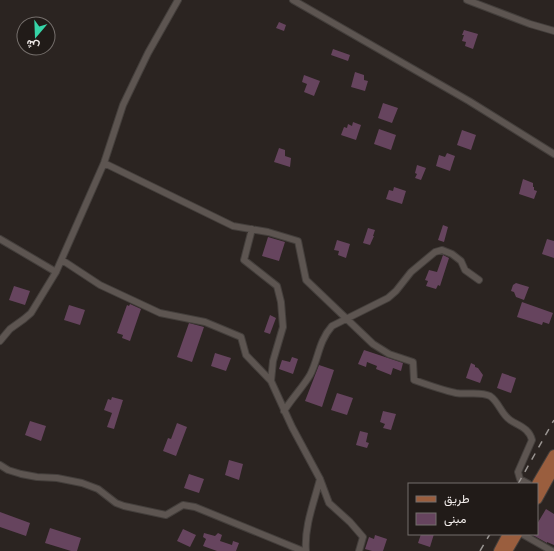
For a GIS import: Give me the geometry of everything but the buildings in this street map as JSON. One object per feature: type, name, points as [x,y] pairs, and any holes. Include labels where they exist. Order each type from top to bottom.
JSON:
[{"type":"main road","points":[[538,483],[554,455]]},
{"type":"main road","points":[[538,496],[554,468]]},
{"type":"main road","points":[[499,551],[507,535]]},
{"type":"main road","points":[[507,551],[516,535]]},
{"type":"street","points":[[0,341],[10,329],[31,313],[56,272],[104,163],[123,105],[148,53],[178,0]]},
{"type":"street","points":[[293,0],[469,101],[554,154]]},
{"type":"street","points":[[468,0],[530,24],[554,31]]},
{"type":"street","points":[[104,163],[233,226],[268,232],[298,241],[306,280],[373,344],[389,354],[413,362],[414,380],[451,392],[484,394],[489,396],[496,402],[507,417],[527,429],[532,440],[518,472],[520,479],[527,483]]},
{"type":"street","points":[[252,229],[244,260],[277,286],[283,318],[281,334],[272,361],[271,381]]},
{"type":"street","points":[[0,239],[56,272]]},
{"type":"street","points":[[284,410],[309,375],[326,333],[337,323],[347,320],[388,298],[396,291],[411,272],[435,252],[442,250],[452,254],[461,261],[465,270],[479,280]]},
{"type":"street","points":[[62,260],[100,285],[160,313],[205,322],[241,337],[246,355],[271,381],[284,410],[320,479],[330,503],[364,537],[359,551]]},
{"type":"street","points":[[0,465],[8,470],[21,474],[56,478],[94,487],[119,505],[130,508],[166,515],[183,505],[195,507],[305,551],[310,515],[320,479]]},
{"type":"street","points":[[524,535],[552,551]]},
{"type":"railway","points":[[519,483],[554,420]]},
{"type":"railway","points":[[480,551],[489,535]]}]
